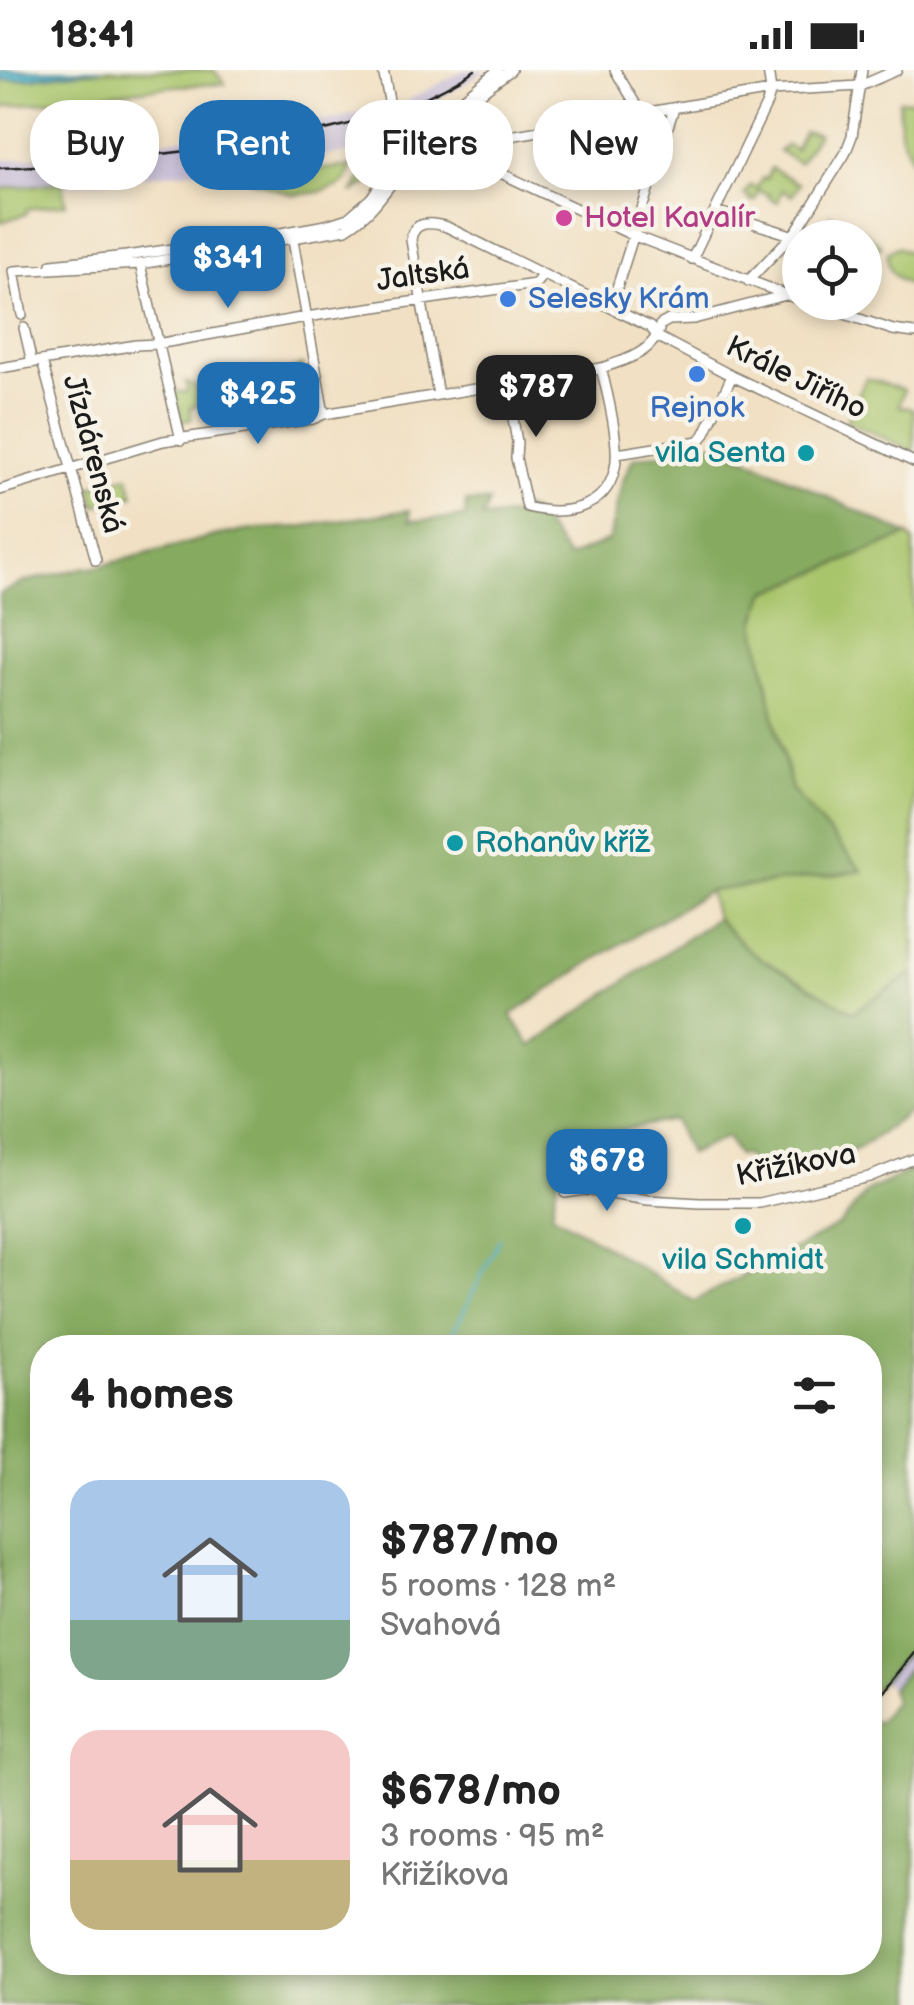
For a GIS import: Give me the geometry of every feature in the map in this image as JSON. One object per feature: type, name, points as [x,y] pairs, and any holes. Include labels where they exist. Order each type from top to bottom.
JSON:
[{"type":"street","points":[[462,100],[494,75],[510,70]]},
{"type":"street","points":[[615,70],[633,100]]},
{"type":"street","points":[[692,259],[771,91],[768,70]]},
{"type":"street","points":[[799,220],[845,154],[852,136],[862,70]]},
{"type":"street","points":[[614,297],[674,108],[771,91],[860,86],[897,70]]},
{"type":"street","points":[[384,72],[389,100]]},
{"type":"street","points":[[469,100],[494,75]]},
{"type":"street","points":[[533,133],[490,140],[474,146],[470,154],[473,160],[533,188]]},
{"type":"street","points":[[0,272],[346,229],[373,209],[385,190]]},
{"type":"street","points":[[538,190],[632,235],[782,293]]},
{"type":"street","points":[[715,211],[782,236]]},
{"type":"street","name":"Krále Jiřího","points":[[420,302],[412,232],[431,222],[650,327],[658,337],[732,376],[914,462]]},
{"type":"street","points":[[14,270],[140,264],[292,235]]},
{"type":"street","points":[[292,235],[324,414]]},
{"type":"street","points":[[748,280],[782,243]]},
{"type":"street","points":[[162,251],[142,259],[140,264],[181,440]]},
{"type":"street","points":[[14,270],[22,315]]},
{"type":"street","name":"Jaltská","points":[[0,368],[535,284],[542,276]]},
{"type":"street","points":[[0,490],[162,441],[313,419],[324,414],[601,368],[646,349],[658,337],[660,326],[669,320],[694,318],[782,296]]},
{"type":"street","points":[[420,302],[438,395]]},
{"type":"street","points":[[863,320],[914,333]]},
{"type":"street","name":"Jízdárenská","points":[[24,328],[45,378],[96,560]]},
{"type":"street","points":[[507,383],[516,458],[527,507],[560,512],[594,501],[611,482],[617,454],[601,368]]},
{"type":"street","points":[[617,454],[698,441],[732,376]]},
{"type":"street","name":"Křižíkova","points":[[565,1194],[585,1190],[648,1200],[760,1203],[869,1178],[914,1159]]},
{"type":"shaded area","points":[[464,70],[485,70],[436,100],[409,100]]},
{"type":"shaded area","points":[[345,116],[345,153],[325,156],[328,120]]},
{"type":"shaded area","points":[[179,139],[179,172],[159,174],[159,141]]},
{"type":"shaded area","points":[[30,157],[30,186],[0,189],[0,161]]},
{"type":"shaded area","points":[[914,1646],[914,1661],[891,1688],[883,1682]]},
{"type":"green space","points":[[102,70],[214,70],[225,84],[30,100],[30,103],[0,107],[0,81]]},
{"type":"green space","points":[[899,100],[914,101],[914,165],[900,133]]},
{"type":"green space","points":[[804,132],[818,134],[799,163],[779,151],[787,145],[795,150]]},
{"type":"green space","points":[[345,167],[345,181],[339,186],[319,192],[294,195],[279,190],[325,190],[325,169]]},
{"type":"green space","points":[[771,168],[799,184],[792,196],[782,190],[778,202],[758,191],[755,201],[749,200],[744,195],[750,186],[757,188]]},
{"type":"green space","points":[[30,186],[30,190],[64,190],[66,204],[27,209],[26,214],[1,222],[0,189]]},
{"type":"green space","points":[[897,247],[914,254],[914,288],[891,270],[888,252]]},
{"type":"green space","points":[[302,365],[306,381],[278,387],[282,375]]},
{"type":"green space","points":[[242,377],[257,380],[259,385],[229,402],[231,389],[223,381]]},
{"type":"green space","points":[[866,378],[904,390],[899,406],[914,409],[914,452],[846,421]]},
{"type":"green space","points":[[186,382],[196,387],[199,405],[190,407],[192,419],[182,422],[174,392],[187,392]]},
{"type":"green space","points":[[219,382],[216,394],[225,404],[206,411],[199,386]]},
{"type":"green space","points":[[265,386],[279,396],[284,409],[213,421],[214,414]]},
{"type":"green space","points":[[715,443],[908,535],[765,593],[755,623],[792,790],[862,871],[709,891],[511,1015],[531,1046],[716,918],[750,952],[853,1012],[914,973],[914,1107],[842,1158],[798,1175],[778,1177],[759,1171],[745,1155],[738,1156],[727,1137],[689,1154],[674,1120],[607,1133],[576,1127],[559,1170],[552,1213],[694,1301],[840,1225],[867,1191],[914,1169],[914,1646],[882,1681],[882,1335],[30,1335],[30,1975],[882,1975],[882,1717],[894,1701],[891,1688],[914,1661],[914,2005],[0,2005],[0,594],[24,582],[218,535],[410,510],[410,521],[465,517],[466,502],[489,502],[482,518],[516,515],[514,505],[536,513],[568,558],[609,540],[622,483],[633,458]]},
{"type":"green space","points":[[128,476],[134,495],[96,506],[90,487]]},
{"type":"green space","points":[[908,535],[914,542],[914,973],[853,1012],[750,952],[716,918],[709,891],[862,871],[792,790],[755,623],[764,593]]},
{"type":"water","points":[[0,70],[102,70],[0,81]]},
{"type":"waterway","points":[[452,1335],[500,1238]]},
{"type":"railway","points":[[0,168],[200,149],[323,130],[402,107],[475,70]]},
{"type":"railway","points":[[882,1693],[914,1653]]},
{"type":"place","name":"Hotel Kavalír","points":[[564,218]]},
{"type":"place","name":"Selesky Krám","points":[[508,299]]},
{"type":"place","name":"Rejnok","points":[[697,374]]},
{"type":"place","name":"vila Senta","points":[[806,453]]},
{"type":"place","name":"Rohanův kříž","points":[[455,843]]},
{"type":"place","name":"vila Schmidt","points":[[743,1226]]}]
